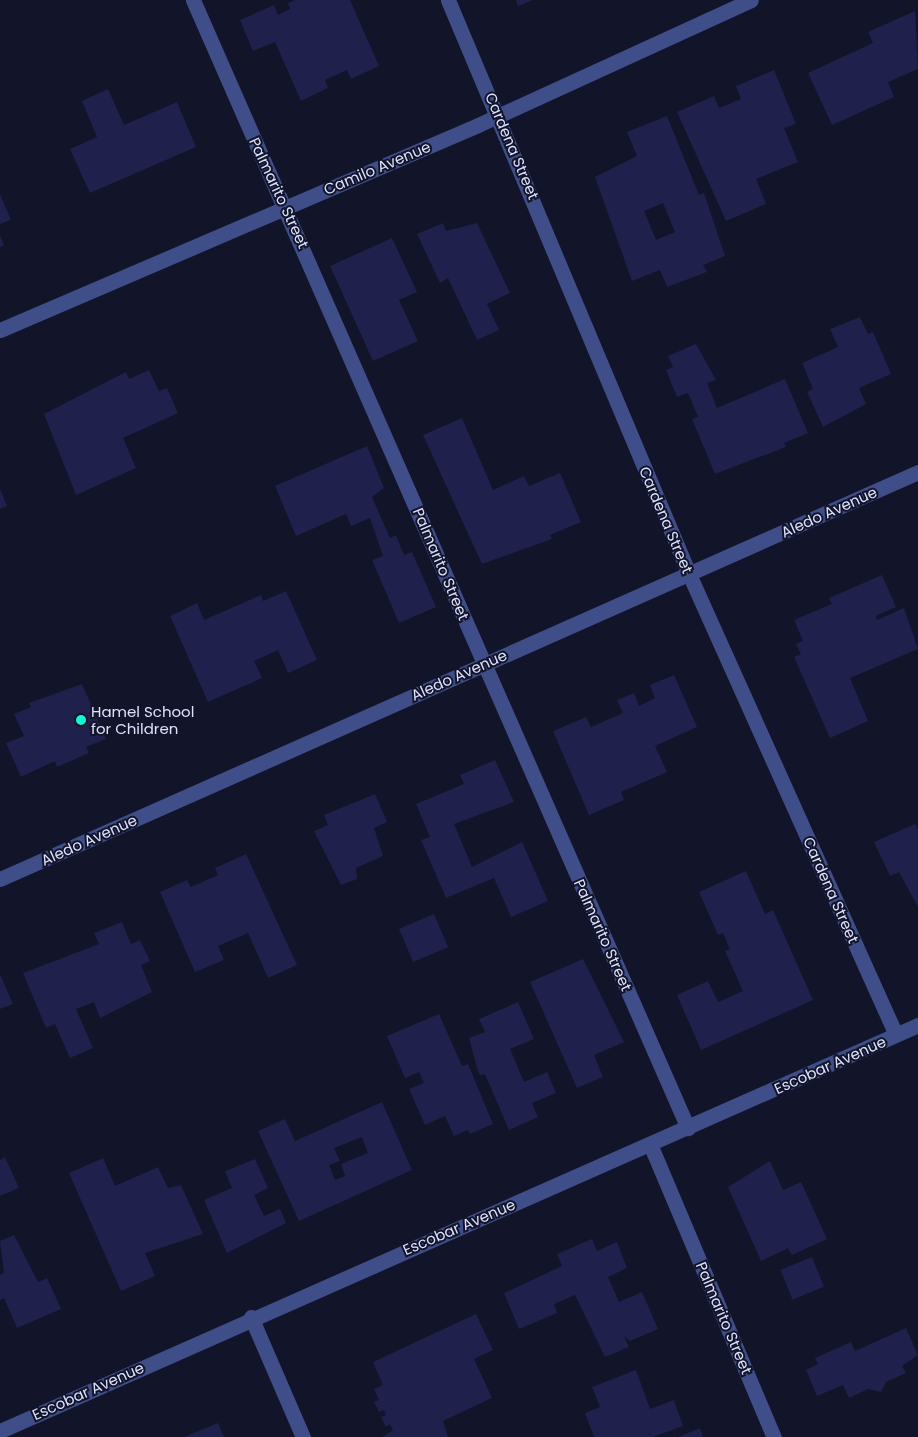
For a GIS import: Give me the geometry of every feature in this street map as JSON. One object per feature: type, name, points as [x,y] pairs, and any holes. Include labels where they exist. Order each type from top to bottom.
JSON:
[{"type":"street","name":"Palmarito Street","points":[[193,0],[286,207],[688,1128]]},
{"type":"street","name":"Cardena Street","points":[[448,0],[499,116],[688,574],[896,1035]]},
{"type":"street","name":"Camilo Avenue","points":[[0,330],[499,116],[751,0]]},
{"type":"street","name":"Aledo Avenue","points":[[0,879],[918,472]]},
{"type":"street","name":"Escobar Avenue","points":[[0,1431],[252,1317],[688,1128],[918,1025]]},
{"type":"street","name":"Palmarito Street","points":[[650,1144],[774,1437]]},
{"type":"street","points":[[252,1317],[303,1437]]},
{"type":"building","points":[[295,0],[350,0],[379,66],[351,79],[347,70],[325,80],[328,88],[301,101],[275,42],[253,51],[240,20],[274,5],[278,15],[290,9],[288,3]]},
{"type":"building","points":[[516,0],[533,0],[518,6]]},
{"type":"building","points":[[915,11],[918,69],[888,82],[894,97],[832,125],[808,73],[873,43],[868,32]]},
{"type":"building","points":[[774,70],[796,124],[784,128],[798,162],[756,179],[766,204],[726,221],[677,112],[714,96],[719,108],[741,99],[736,86]]},
{"type":"building","points":[[108,89],[124,125],[177,102],[196,147],[90,193],[70,149],[97,137],[82,101]]},
{"type":"building","points":[[667,116],[699,195],[704,193],[725,256],[703,265],[707,272],[667,287],[660,270],[632,281],[595,177],[637,156],[627,132]],"holes":[[[663,203],[675,232],[656,240],[644,211]]]},
{"type":"building","points":[[0,194],[11,220],[0,224]]},
{"type":"building","points":[[443,223],[446,231],[477,223],[510,293],[487,304],[499,330],[477,340],[448,278],[440,283],[417,234]]},
{"type":"building","points":[[0,235],[4,245],[0,247]]},
{"type":"building","points":[[392,238],[417,292],[399,300],[418,341],[373,361],[330,266]]},
{"type":"building","points":[[860,317],[868,334],[873,332],[891,374],[859,388],[866,404],[823,427],[807,392],[813,389],[802,363],[838,347],[830,329]]},
{"type":"building","points":[[696,344],[716,380],[707,383],[717,408],[785,379],[808,433],[784,443],[786,447],[715,474],[692,419],[698,417],[688,393],[677,397],[666,370],[673,367],[668,356]]},
{"type":"building","points":[[149,370],[159,391],[167,388],[178,413],[123,438],[136,468],[76,495],[44,414],[126,372],[129,379]]},
{"type":"building","points":[[462,418],[493,490],[524,476],[529,486],[560,473],[581,522],[550,535],[552,539],[482,564],[423,435]]},
{"type":"building","points":[[367,446],[384,488],[372,497],[390,538],[396,535],[404,555],[412,552],[436,607],[399,623],[372,560],[383,556],[370,518],[351,526],[346,514],[296,536],[275,486]]},
{"type":"building","points":[[0,489],[7,506],[0,509]]},
{"type":"building","points":[[882,575],[896,607],[876,616],[877,620],[904,608],[918,649],[850,678],[868,721],[830,738],[794,657],[801,654],[796,644],[803,641],[794,620],[832,604],[829,598]]},
{"type":"building","points":[[286,591],[317,660],[288,673],[278,650],[254,661],[262,678],[208,702],[170,616],[197,603],[204,620],[261,595],[263,601]]},
{"type":"building","points":[[674,675],[697,727],[655,746],[667,772],[621,792],[624,800],[589,815],[553,731],[586,717],[591,727],[623,713],[617,700],[634,693],[639,706],[655,698],[650,685]]},
{"type":"building","points":[[82,684],[106,739],[86,747],[89,753],[57,767],[55,761],[21,777],[6,743],[24,736],[14,714],[31,707],[29,703]]},
{"type":"building","points":[[495,760],[514,802],[454,824],[472,867],[522,842],[548,901],[511,917],[494,878],[446,898],[421,840],[430,837],[416,804],[464,784],[460,775]]},
{"type":"building","points":[[375,794],[387,822],[374,828],[383,856],[356,868],[357,879],[341,885],[314,831],[328,825],[324,815]]},
{"type":"building","points":[[915,824],[918,830],[918,907],[899,872],[890,876],[874,842]]},
{"type":"building","points":[[246,854],[297,965],[268,978],[248,933],[218,946],[224,960],[195,972],[160,892],[187,880],[191,887],[218,875],[215,868]]},
{"type":"building","points":[[746,871],[765,914],[773,910],[813,1000],[701,1050],[677,995],[708,981],[718,1002],[743,991],[725,951],[730,949],[723,933],[718,935],[699,892]]},
{"type":"building","points":[[434,914],[448,947],[413,962],[399,929]]},
{"type":"building","points":[[122,922],[131,944],[140,940],[150,961],[141,965],[152,992],[100,1018],[94,1002],[76,1009],[93,1048],[70,1058],[55,1024],[46,1028],[23,973],[99,944],[94,933]]},
{"type":"building","points":[[583,959],[624,1042],[594,1055],[603,1077],[577,1088],[530,982]]},
{"type":"building","points":[[0,974],[13,1004],[0,1009]]},
{"type":"building","points":[[518,1002],[534,1039],[510,1049],[524,1082],[547,1072],[556,1093],[532,1103],[538,1117],[509,1130],[485,1074],[480,1075],[469,1038],[485,1032],[479,1019]]},
{"type":"building","points":[[439,1014],[462,1066],[468,1064],[493,1124],[470,1134],[468,1130],[454,1136],[445,1116],[425,1125],[409,1089],[424,1083],[419,1072],[405,1078],[387,1036]]},
{"type":"building","points":[[382,1102],[412,1170],[299,1221],[258,1131],[285,1119],[295,1141]],"holes":[[[362,1137],[368,1153],[341,1164],[345,1176],[335,1180],[329,1165],[340,1161],[334,1148]]]},
{"type":"building","points":[[5,1157],[19,1188],[0,1196],[0,1160]]},
{"type":"building","points":[[103,1158],[115,1186],[158,1167],[168,1188],[181,1185],[203,1234],[145,1253],[155,1276],[121,1291],[69,1173]]},
{"type":"building","points":[[255,1159],[268,1188],[254,1195],[264,1216],[280,1209],[286,1223],[227,1253],[204,1200],[232,1188],[225,1171]]},
{"type":"building","points":[[770,1161],[783,1190],[801,1182],[827,1239],[792,1255],[788,1248],[761,1261],[728,1187]]},
{"type":"building","points":[[14,1235],[38,1282],[47,1278],[61,1309],[17,1328],[4,1298],[0,1300],[0,1275],[4,1273],[0,1241]]},
{"type":"building","points":[[592,1239],[597,1251],[617,1242],[627,1268],[608,1277],[619,1302],[642,1292],[658,1329],[630,1341],[624,1336],[629,1347],[605,1357],[575,1295],[554,1304],[557,1313],[519,1329],[504,1293],[562,1266],[557,1254]]},
{"type":"building","points":[[812,1257],[824,1287],[792,1299],[780,1270]]},
{"type":"building","points":[[476,1314],[493,1350],[474,1359],[492,1398],[443,1421],[448,1437],[383,1437],[393,1430],[390,1424],[386,1427],[381,1417],[386,1415],[384,1410],[379,1412],[374,1402],[379,1400],[374,1389],[383,1385],[373,1362]]},
{"type":"building","points":[[906,1328],[918,1355],[902,1366],[906,1373],[886,1382],[881,1392],[868,1389],[849,1398],[843,1385],[817,1396],[806,1370],[818,1364],[815,1358],[851,1342],[855,1351]]},
{"type":"building","points":[[636,1370],[650,1409],[674,1400],[683,1426],[653,1437],[594,1437],[585,1413],[600,1407],[592,1387]]},
{"type":"building","points":[[218,1423],[224,1437],[185,1437],[191,1434]]},
{"type":"building","points":[[700,1428],[703,1437],[678,1437]]},
{"type":"place","name":"Hamel School for Children","points":[[81,720]]}]
